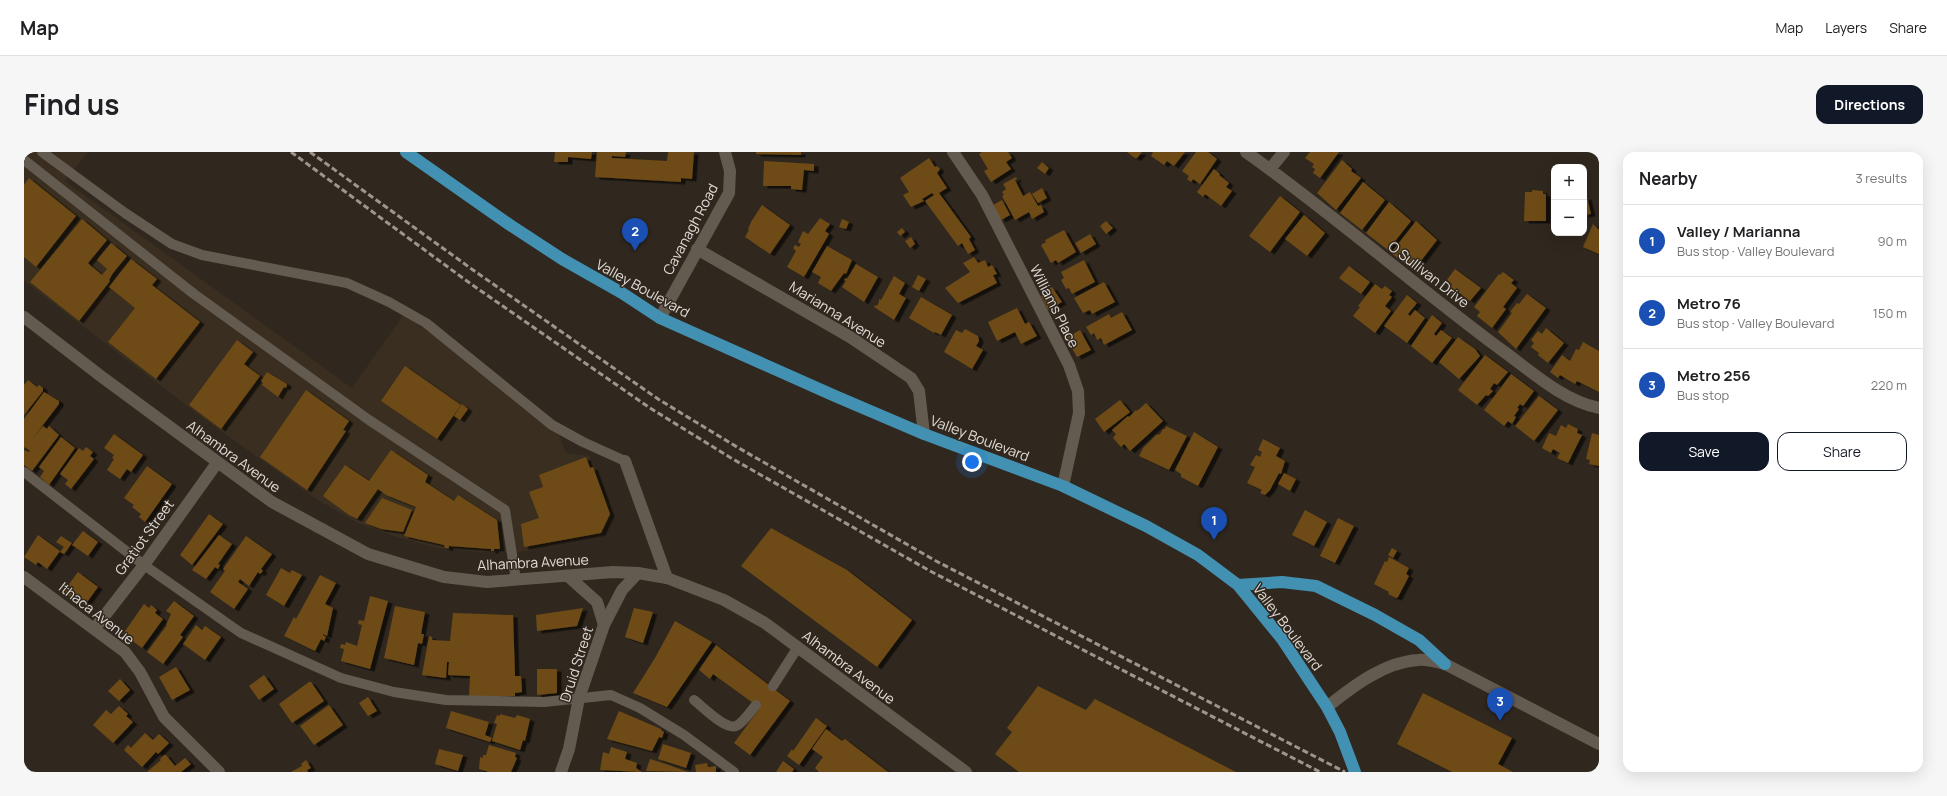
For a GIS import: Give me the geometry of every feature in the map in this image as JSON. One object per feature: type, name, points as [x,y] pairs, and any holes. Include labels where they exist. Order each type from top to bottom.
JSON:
[{"type":"main road","name":"Valley Boulevard","points":[[406,152],[562,260],[622,293],[660,318],[924,434],[1063,486],[1146,526],[1198,555],[1238,585],[1282,639],[1327,707],[1340,732],[1355,772]]},
{"type":"main road","points":[[1238,585],[1282,582],[1316,586],[1375,615],[1419,640],[1445,664]]},
{"type":"street","name":"Cavanagh Road","points":[[660,318],[729,193],[730,171],[725,152]]},
{"type":"street","name":"Williams Place","points":[[954,152],[982,195],[1069,365],[1078,391],[1079,413],[1063,486]]},
{"type":"street","name":"O Sullivan Drive","points":[[1246,152],[1270,169],[1482,335],[1560,393],[1588,406],[1599,408]]},
{"type":"street","points":[[1270,169],[1284,152]]},
{"type":"street","name":"Marianna Avenue","points":[[697,249],[850,337],[911,378],[919,391],[924,434]]},
{"type":"street","name":"Alhambra Avenue","points":[[24,316],[216,463],[272,502],[368,554],[444,577],[487,582],[569,577],[612,572],[638,573],[667,578],[724,600],[765,623],[966,772]]},
{"type":"street","points":[[625,461],[667,578]]},
{"type":"street","name":"Gratiot Street","points":[[95,628],[144,565],[216,463]]},
{"type":"street","name":"Druid Street","points":[[561,772],[569,749],[579,698],[604,625],[622,590],[638,573]]},
{"type":"street","points":[[569,577],[597,602],[604,625]]},
{"type":"street","name":"Ithaca Avenue","points":[[24,578],[95,628],[125,652],[140,672],[164,717],[219,772]]},
{"type":"street","points":[[1327,707],[1352,687],[1392,666],[1417,660],[1428,660],[1445,664],[1599,744]]},
{"type":"lane","points":[[42,152],[125,213],[172,244],[202,254],[348,283],[389,302],[426,323],[552,425],[583,442],[625,461]]},
{"type":"lane","points":[[24,160],[194,294],[369,420],[505,510],[516,580]]},
{"type":"lane","points":[[24,472],[144,565],[241,633],[341,678],[394,692],[446,700],[544,702],[611,695],[640,708],[684,735],[734,772]]},
{"type":"lane","points":[[773,686],[798,647]]},
{"type":"lane","points":[[694,700],[730,727],[737,726],[756,705]]},
{"type":"shaded area","points":[[24,152],[88,152],[65,181],[352,388],[404,314],[555,424],[566,453],[590,456],[613,514],[612,523],[609,530],[602,536],[520,552],[479,552],[437,548],[394,536],[358,523],[316,499],[203,418],[24,281]]},
{"type":"building","points":[[555,152],[592,152],[591,159],[568,157],[568,162],[554,162]]},
{"type":"building","points":[[597,152],[626,152],[625,157],[612,156],[612,158],[667,161],[668,152],[694,152],[692,179],[681,178],[681,182],[595,177]]},
{"type":"building","points":[[756,152],[801,152],[801,155],[756,154]]},
{"type":"building","points":[[982,152],[1008,152],[1012,158],[1006,162],[1011,169],[991,182],[984,171],[988,169],[979,154]]},
{"type":"building","points":[[1127,152],[1142,152],[1137,158],[1135,158]]},
{"type":"building","points":[[1153,152],[1185,152],[1174,166],[1167,161],[1164,165],[1151,156]]},
{"type":"building","points":[[1196,152],[1208,152],[1217,159],[1200,184],[1193,179],[1191,182],[1187,179],[1189,176],[1182,171]]},
{"type":"building","points":[[1310,152],[1339,152],[1320,178],[1313,173],[1315,169],[1312,167],[1314,164],[1305,158]]},
{"type":"building","points":[[929,158],[935,167],[937,166],[940,169],[937,173],[947,188],[939,193],[971,237],[969,239],[975,250],[968,254],[962,243],[958,246],[925,201],[934,195],[932,193],[922,199],[924,201],[911,207],[903,195],[909,192],[900,178]]},
{"type":"building","points":[[1342,160],[1352,169],[1351,171],[1361,178],[1336,210],[1317,193]]},
{"type":"building","points":[[764,161],[814,164],[814,171],[804,170],[802,190],[791,189],[791,186],[763,186]]},
{"type":"building","points":[[1042,162],[1049,168],[1045,174],[1037,168]]},
{"type":"building","points":[[1214,169],[1229,183],[1226,187],[1232,191],[1221,206],[1205,194],[1203,197],[1197,192]]},
{"type":"building","points":[[1016,177],[1017,179],[1015,180],[1023,196],[1030,192],[1038,206],[1041,205],[1044,212],[1032,219],[1029,212],[1015,220],[1002,196],[1004,195],[1002,192],[1006,189],[1003,184]]},
{"type":"building","points":[[29,178],[76,216],[36,267],[24,257],[24,185]]},
{"type":"building","points":[[1363,182],[1385,200],[1362,230],[1340,213]]},
{"type":"building","points":[[1042,188],[1047,198],[1038,203],[1032,194]]},
{"type":"building","points":[[1532,190],[1543,191],[1543,194],[1546,194],[1546,221],[1524,221],[1525,192],[1532,192]]},
{"type":"building","points":[[1280,196],[1300,212],[1270,252],[1249,236]]},
{"type":"building","points":[[1587,197],[1591,214],[1587,215]]},
{"type":"building","points":[[1002,200],[1010,215],[1001,220],[993,205]]},
{"type":"building","points":[[1389,202],[1411,221],[1388,250],[1366,233]]},
{"type":"building","points":[[762,205],[790,225],[770,254],[745,237],[751,222]]},
{"type":"building","points":[[1304,215],[1325,233],[1307,256],[1285,239]]},
{"type":"building","points":[[820,218],[830,224],[825,231],[829,234],[804,277],[787,267],[796,251],[793,248],[795,245],[799,247],[801,244],[798,242],[803,231],[808,234]]},
{"type":"building","points":[[82,219],[107,240],[88,263],[102,275],[107,269],[97,260],[111,243],[127,256],[79,321],[30,282]]},
{"type":"building","points":[[842,219],[849,222],[846,229],[839,227]]},
{"type":"building","points":[[1106,221],[1113,228],[1106,234],[1100,226]]},
{"type":"building","points":[[1416,221],[1437,240],[1414,270],[1391,253]]},
{"type":"building","points":[[1593,224],[1599,230],[1599,254],[1583,247]]},
{"type":"building","points":[[902,228],[905,232],[900,236],[897,232]]},
{"type":"building","points":[[1064,230],[1076,252],[1058,263],[1056,260],[1051,263],[1041,245],[1046,242],[1045,240]]},
{"type":"building","points":[[1090,234],[1096,244],[1081,253],[1075,243]]},
{"type":"building","points":[[911,237],[915,244],[910,248],[905,241]]},
{"type":"building","points":[[827,246],[852,260],[846,274],[844,273],[831,291],[818,283],[821,277],[812,272]]},
{"type":"building","points":[[974,257],[978,263],[985,260],[988,267],[992,265],[997,274],[993,275],[997,283],[958,303],[945,288],[970,272],[963,263]]},
{"type":"building","points":[[131,259],[157,279],[152,285],[200,322],[156,379],[108,342],[135,308],[109,287]]},
{"type":"building","points":[[1084,260],[1095,282],[1072,294],[1069,288],[1066,289],[1061,280],[1064,278],[1061,272]]},
{"type":"building","points":[[856,264],[878,277],[864,302],[842,287],[846,281],[844,280],[846,278],[847,279]]},
{"type":"building","points":[[1349,266],[1370,282],[1361,294],[1339,278]]},
{"type":"building","points":[[1455,269],[1481,288],[1470,301],[1457,291],[1453,296],[1447,291],[1452,284],[1447,280]]},
{"type":"building","points":[[1503,272],[1514,280],[1511,283],[1517,288],[1503,307],[1506,309],[1492,328],[1477,316],[1480,312],[1474,307],[1499,274],[1500,275]]},
{"type":"building","points":[[918,275],[926,279],[919,291],[912,287]]},
{"type":"building","points":[[894,276],[905,283],[899,294],[906,298],[894,320],[874,307],[875,305],[877,306],[879,299],[881,300]]},
{"type":"building","points":[[1104,282],[1115,302],[1092,314],[1090,310],[1083,313],[1074,298]]},
{"type":"building","points":[[1375,284],[1382,289],[1385,286],[1392,291],[1389,295],[1392,297],[1385,306],[1391,311],[1375,333],[1353,316],[1360,307],[1358,306]]},
{"type":"building","points":[[1052,287],[1062,302],[1048,310],[1041,296],[1047,293],[1045,290]]},
{"type":"building","points":[[1527,294],[1546,308],[1516,349],[1498,332],[1512,313],[1510,312]]},
{"type":"building","points":[[1407,295],[1417,303],[1408,314],[1410,316],[1415,310],[1425,318],[1407,343],[1384,326]]},
{"type":"building","points":[[921,297],[952,315],[941,335],[935,332],[934,333],[909,318]]},
{"type":"building","points":[[1017,308],[1025,324],[1029,322],[1037,336],[1021,344],[1015,332],[997,341],[988,322]]},
{"type":"building","points":[[1122,312],[1132,330],[1104,345],[1101,338],[1097,340],[1094,333],[1091,335],[1086,327],[1109,314],[1111,318]]},
{"type":"building","points":[[1432,315],[1442,323],[1434,334],[1436,336],[1441,330],[1452,338],[1432,363],[1411,346]]},
{"type":"building","points":[[1546,328],[1564,343],[1548,363],[1531,347],[1534,343],[1531,340],[1538,331],[1542,334]]},
{"type":"building","points":[[965,329],[978,336],[979,341],[976,346],[983,350],[972,369],[944,352],[956,330],[962,333]]},
{"type":"building","points":[[1080,330],[1091,350],[1077,357],[1066,338]]},
{"type":"building","points":[[1458,337],[1475,349],[1480,356],[1459,379],[1439,362]]},
{"type":"building","points":[[237,340],[253,352],[244,364],[260,376],[221,429],[189,405]]},
{"type":"building","points":[[1583,342],[1599,351],[1599,392],[1577,381],[1575,384],[1560,375],[1558,378],[1550,372],[1562,355],[1570,361],[1576,349],[1579,350]]},
{"type":"building","points":[[1485,355],[1508,372],[1497,385],[1494,383],[1490,389],[1493,391],[1488,396],[1486,395],[1477,405],[1458,390]]},
{"type":"building","points":[[405,366],[461,405],[437,439],[381,401]]},
{"type":"building","points":[[267,372],[287,384],[286,388],[284,387],[278,397],[262,385],[263,383],[261,381]]},
{"type":"building","points":[[1511,374],[1534,391],[1523,406],[1520,404],[1517,408],[1519,409],[1514,416],[1516,417],[1512,424],[1508,421],[1504,426],[1484,410]]},
{"type":"building","points":[[28,380],[37,387],[39,385],[43,388],[43,391],[24,415],[24,385]]},
{"type":"building","points":[[306,390],[349,421],[343,430],[346,431],[307,490],[260,457]]},
{"type":"building","points":[[44,392],[59,401],[59,404],[33,438],[43,426],[47,429],[49,426],[59,435],[32,471],[24,465],[24,450],[30,451],[25,447],[24,449],[24,419]]},
{"type":"building","points":[[1539,396],[1558,410],[1534,441],[1515,426]]},
{"type":"building","points":[[1120,400],[1130,412],[1104,432],[1095,419]]},
{"type":"building","points":[[1146,403],[1163,421],[1130,451],[1124,444],[1121,447],[1113,438],[1116,434],[1112,430]]},
{"type":"building","points":[[462,404],[468,409],[460,420],[454,416]]},
{"type":"building","points":[[1568,424],[1578,429],[1577,433],[1582,435],[1568,463],[1557,458],[1560,453],[1553,449],[1551,453],[1542,448],[1549,433],[1556,436],[1561,425],[1566,428]]},
{"type":"building","points":[[1166,426],[1187,436],[1169,470],[1139,456],[1143,448],[1156,435],[1160,434]]},
{"type":"building","points":[[1194,432],[1218,447],[1198,486],[1181,477],[1181,474],[1175,470]]},
{"type":"building","points":[[1592,433],[1599,435],[1599,466],[1589,464],[1590,460],[1586,459]]},
{"type":"building","points":[[114,434],[143,455],[131,472],[127,469],[120,479],[107,470],[114,459],[112,458],[114,455],[104,448]]},
{"type":"building","points":[[61,437],[75,448],[49,485],[40,477],[44,471],[39,467]]},
{"type":"building","points":[[1263,439],[1280,448],[1276,456],[1285,461],[1281,474],[1279,473],[1270,490],[1265,495],[1260,493],[1262,490],[1247,483],[1255,467],[1250,465],[1256,455],[1260,457],[1262,452],[1258,450]]},
{"type":"building","points":[[86,447],[93,452],[90,456],[94,459],[71,489],[65,484],[68,480],[60,474],[79,448],[83,451]]},
{"type":"building","points":[[391,450],[428,475],[425,482],[454,501],[458,495],[497,520],[500,549],[494,549],[494,551],[491,551],[491,549],[449,546],[449,548],[445,548],[444,545],[404,536],[416,507],[386,495],[378,489],[357,519],[323,496],[345,465],[369,481]]},
{"type":"building","points":[[586,457],[590,468],[593,467],[610,514],[601,533],[524,547],[521,524],[539,518],[529,492],[543,487],[539,475]]},
{"type":"building","points":[[147,466],[172,484],[145,522],[139,517],[141,514],[132,507],[134,505],[124,498]]},
{"type":"building","points":[[1284,473],[1296,479],[1290,491],[1278,484]]},
{"type":"building","points":[[382,498],[412,510],[403,532],[381,529],[365,523]]},
{"type":"building","points":[[1305,510],[1327,522],[1314,546],[1292,535]]},
{"type":"building","points":[[209,514],[223,524],[192,565],[180,555]]},
{"type":"building","points":[[1338,518],[1354,526],[1335,563],[1320,556]]},
{"type":"building","points":[[771,528],[847,570],[912,620],[877,667],[741,566]]},
{"type":"building","points":[[83,531],[98,542],[88,556],[72,545]]},
{"type":"building","points":[[38,535],[60,551],[47,569],[38,562],[36,565],[24,557]]},
{"type":"building","points":[[219,535],[232,544],[218,564],[220,565],[218,569],[215,567],[206,579],[192,570]]},
{"type":"building","points":[[61,536],[72,543],[64,554],[60,552],[64,547],[56,542]]},
{"type":"building","points":[[246,536],[272,554],[261,569],[263,571],[260,574],[258,572],[249,586],[240,579],[238,582],[248,589],[234,609],[210,592],[225,571],[223,569]]},
{"type":"building","points":[[1392,548],[1397,551],[1393,558],[1388,555]]},
{"type":"building","points":[[1389,557],[1409,568],[1406,574],[1409,576],[1398,597],[1396,598],[1388,594],[1389,592],[1374,584],[1385,561],[1387,562]]},
{"type":"building","points":[[281,568],[290,573],[292,570],[302,575],[284,606],[266,595]]},
{"type":"building","points":[[78,572],[98,587],[85,605],[74,598],[73,600],[64,591]]},
{"type":"building","points":[[320,575],[336,583],[325,604],[333,608],[327,636],[323,634],[326,637],[324,641],[321,639],[315,651],[284,636],[294,617],[296,619]]},
{"type":"building","points":[[370,596],[388,601],[370,669],[341,661],[344,649],[340,648],[341,644],[345,645],[346,642],[357,646],[362,625],[358,624],[359,620],[364,621]]},
{"type":"building","points":[[174,601],[194,616],[180,635],[183,637],[163,664],[147,652],[167,625],[171,614],[166,611]]},
{"type":"building","points":[[144,604],[149,608],[151,605],[157,610],[155,613],[163,619],[142,648],[123,634]]},
{"type":"building","points":[[395,606],[425,612],[421,634],[424,634],[422,644],[418,643],[414,665],[384,658]]},
{"type":"building","points":[[583,608],[577,626],[537,631],[536,615]]},
{"type":"building","points":[[634,608],[653,612],[643,643],[625,637]]},
{"type":"building","points":[[453,613],[513,615],[515,676],[521,676],[522,692],[515,693],[515,696],[469,696],[470,676],[448,675],[449,662],[447,662],[446,678],[422,675],[429,636],[432,637],[432,640],[450,641]]},
{"type":"building","points":[[675,621],[712,642],[667,707],[633,693],[655,658]]},
{"type":"building","points":[[196,625],[202,630],[205,626],[221,637],[205,660],[183,644]]},
{"type":"building","points":[[716,645],[790,701],[750,755],[734,743],[760,708],[713,674],[710,679],[699,670]]},
{"type":"building","points":[[176,667],[190,690],[172,700],[159,677]]},
{"type":"building","points":[[537,669],[557,669],[557,693],[537,695]]},
{"type":"building","points":[[264,675],[274,689],[259,700],[249,686]]},
{"type":"building","points":[[120,679],[130,690],[119,701],[108,691]]},
{"type":"building","points":[[311,682],[324,701],[292,723],[279,704]]},
{"type":"building","points":[[1038,686],[1086,710],[1095,699],[1236,772],[1019,772],[995,754],[1012,732],[1007,728]]},
{"type":"building","points":[[1423,693],[1512,738],[1498,764],[1513,772],[1452,772],[1397,744]]},
{"type":"building","points":[[368,697],[377,711],[368,716],[359,703]]},
{"type":"building","points":[[329,705],[343,725],[314,745],[300,726]]},
{"type":"building","points":[[119,706],[128,714],[126,716],[133,722],[113,743],[93,725],[106,710],[111,714]]},
{"type":"building","points":[[451,711],[489,722],[485,735],[492,738],[490,742],[446,728]]},
{"type":"building","points":[[619,711],[661,729],[664,732],[662,738],[659,737],[652,751],[607,739]]},
{"type":"building","points":[[500,714],[515,718],[517,715],[530,719],[525,741],[523,740],[520,750],[492,741],[497,724],[494,723],[497,715],[500,716]]},
{"type":"building","points":[[816,718],[827,726],[799,765],[787,756],[792,749],[793,751]]},
{"type":"building","points":[[826,729],[842,741],[845,739],[888,772],[819,772],[815,768],[823,757],[812,749]]},
{"type":"building","points":[[145,733],[153,740],[159,734],[169,743],[158,754],[156,752],[142,767],[124,750],[128,745],[131,748]]},
{"type":"building","points":[[663,744],[691,753],[686,768],[658,759]]},
{"type":"building","points":[[489,745],[516,753],[515,757],[517,758],[511,772],[489,772],[479,769],[480,757],[483,758],[483,755],[486,755]]},
{"type":"building","points":[[611,747],[627,752],[625,759],[637,763],[636,768],[642,772],[600,770],[603,752],[609,754]]},
{"type":"building","points":[[439,749],[463,755],[458,771],[435,764]]},
{"type":"building","points":[[166,755],[175,766],[185,758],[191,764],[181,772],[147,772],[161,760],[160,759]]},
{"type":"building","points":[[650,759],[666,764],[688,772],[646,771]]},
{"type":"building","points":[[306,760],[311,768],[307,770],[308,772],[291,772],[302,766],[301,764]]},
{"type":"building","points":[[783,761],[794,769],[792,772],[776,772]]},
{"type":"building","points":[[707,763],[708,767],[716,766],[716,772],[696,772],[695,765]]},
{"type":"railway","points":[[291,152],[471,284],[650,408],[731,458],[930,571],[1320,772]]},
{"type":"railway","points":[[310,152],[473,270],[658,399],[737,447],[936,561],[1345,772]]},
{"type":"place","name":"Metro 76","points":[[635,251]]},
{"type":"place","name":"Valley / Marianna","points":[[1214,540]]},
{"type":"place","name":"Metro 256","points":[[1500,721]]}]
